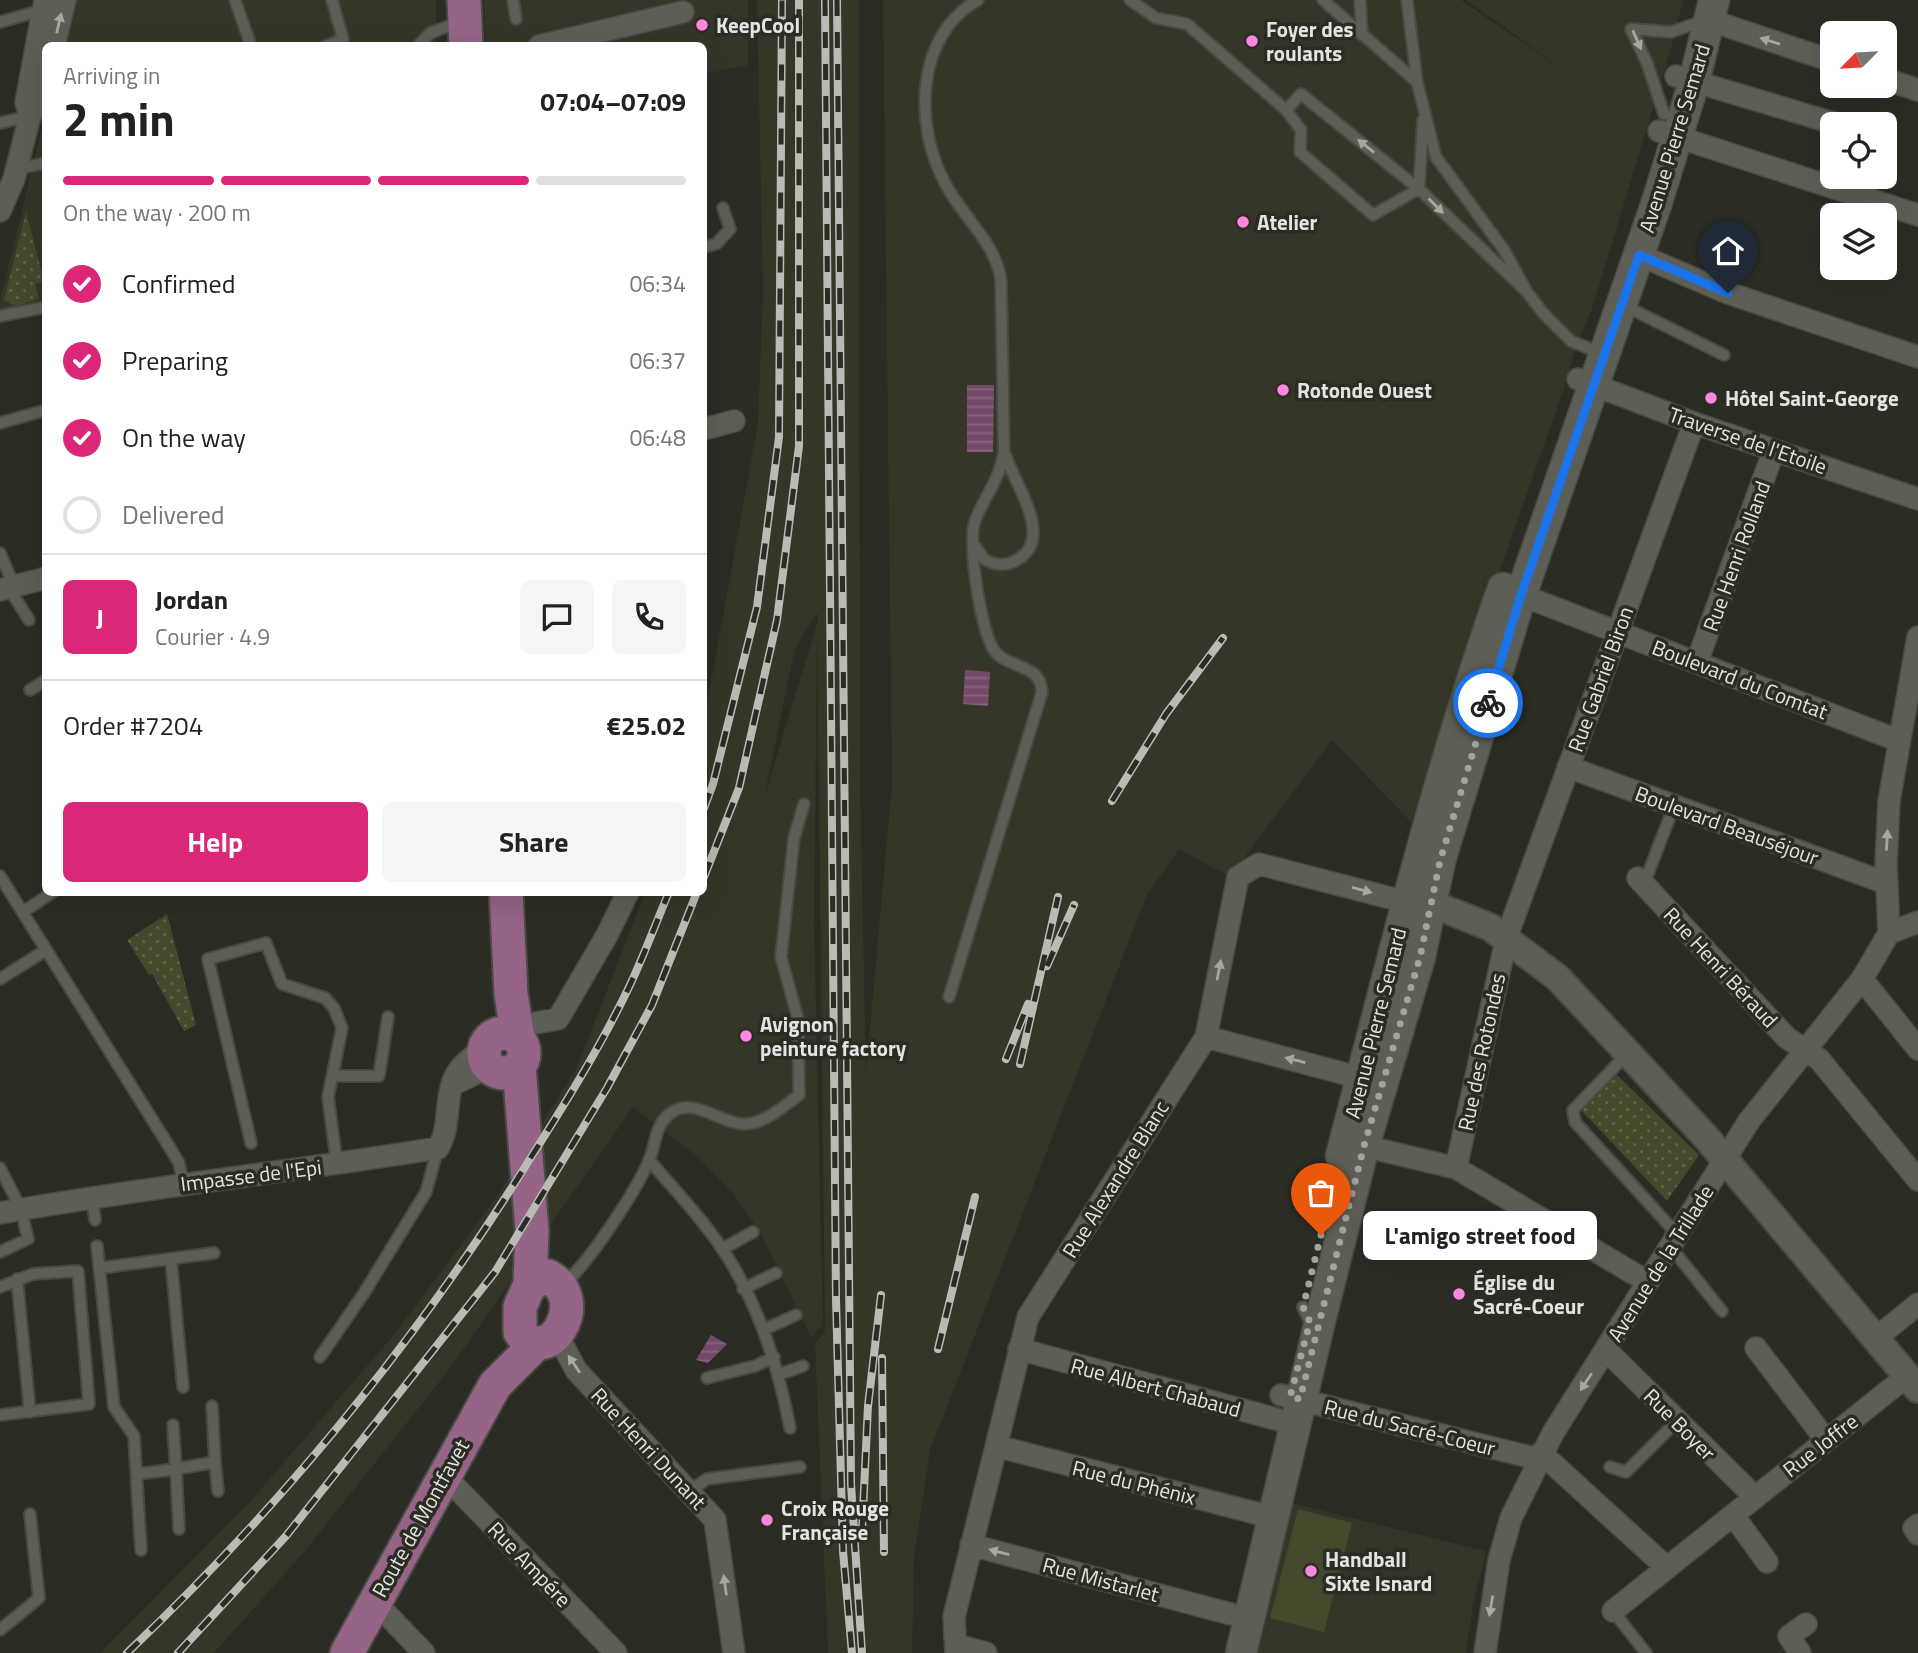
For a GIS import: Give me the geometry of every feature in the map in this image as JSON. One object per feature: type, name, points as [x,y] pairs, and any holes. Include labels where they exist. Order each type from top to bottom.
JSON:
[{"type":"main road","name":"Avenue Pierre Semard","points":[[1354,1144],[1361,1078],[1419,904],[1440,861],[1512,592],[1597,352],[1685,79],[1701,11]]},
{"type":"main road","name":"Avenue Pierre Semard","points":[[1597,352],[1622,305],[1639,255],[1667,129]]},
{"type":"main road","points":[[506,896],[511,994],[504,1050],[523,1100],[531,1231],[548,1283],[567,1309],[537,1333],[520,1307],[548,1283]]},
{"type":"main road","name":"Avenue Pierre Semard","points":[[1222,1653],[1231,1614],[1262,1515],[1354,1144],[1401,1027],[1419,904]]},
{"type":"main road","name":"Route de Montfavet","points":[[347,1653],[495,1385],[537,1333]]},
{"type":"main road","name":"Avenue Pierre Semard","points":[[1241,1653],[1262,1515]]},
{"type":"street","points":[[55,42],[65,0]]},
{"type":"street","points":[[30,116],[26,102],[44,5]]},
{"type":"street","points":[[1701,11],[1820,56]]},
{"type":"street","points":[[556,42],[682,12]]},
{"type":"street","points":[[1685,79],[1820,119]]},
{"type":"street","points":[[1897,83],[1918,90]]},
{"type":"street","points":[[0,211],[15,174],[30,116],[42,95]]},
{"type":"street","points":[[1667,129],[1918,215]]},
{"type":"street","points":[[1639,255],[1728,293],[1918,358]]},
{"type":"street","name":"Traverse de l'Etoile","points":[[1587,381],[1694,423],[1918,499]]},
{"type":"street","points":[[707,428],[734,421]]},
{"type":"street","name":"Rue Gabriel Biron","points":[[1507,936],[1694,423]]},
{"type":"street","name":"Rue Henri Rolland","points":[[1698,662],[1774,450]]},
{"type":"street","points":[[8,588],[42,579]]},
{"type":"street","name":"Boulevard du Comtat","points":[[1512,592],[1897,740]]},
{"type":"street","points":[[1918,637],[1914,677],[1897,740],[1889,801],[1886,883],[1889,933],[1918,922]]},
{"type":"street","name":"Boulevard Beauséjour","points":[[1568,767],[1886,883]]},
{"type":"street","name":"Rue Alexandre Blanc","points":[[956,1649],[954,1617],[1028,1317],[1206,1037],[1238,877],[1259,864],[1419,904]]},
{"type":"street","name":"Rue Henri Béraud","points":[[1641,881],[1787,1038],[1819,1059],[1918,1181]]},
{"type":"street","points":[[438,1148],[445,1137],[451,1086],[458,1071],[504,1050],[558,1019],[607,936],[626,896]]},
{"type":"street","points":[[1419,904],[1507,936],[1558,978],[1724,1158],[1913,1382]]},
{"type":"street","name":"Avenue de la Trillade","points":[[1485,1653],[1502,1549],[1511,1518],[1540,1456],[1724,1158],[1749,1121],[1863,979],[1889,933]]},
{"type":"street","name":"Rue des Rotondes","points":[[1456,1168],[1507,936]]},
{"type":"street","points":[[1863,979],[1918,1049]]},
{"type":"street","points":[[1206,1037],[1361,1078]]},
{"type":"street","points":[[1354,1144],[1456,1168],[1648,1282]]},
{"type":"street","name":"Impasse de l'Epi","points":[[10,1211],[183,1182],[337,1165],[438,1148]]},
{"type":"street","points":[[1876,1338],[1918,1304]]},
{"type":"street","name":"Rue Henri Dunant","points":[[537,1333],[576,1370],[715,1520],[734,1653]]},
{"type":"street","points":[[1756,1348],[1826,1440]]},
{"type":"street","name":"Rue Albert Chabaud","points":[[1019,1349],[1287,1409]]},
{"type":"street","name":"Rue Boyer","points":[[1606,1350],[1755,1497]]},
{"type":"street","name":"Rue Joffre","points":[[1613,1611],[1826,1440],[1913,1382]]},
{"type":"street","name":"Rue du Sacré-Coeur","points":[[1287,1409],[1540,1456]]},
{"type":"street","name":"Rue du Phénix","points":[[996,1446],[1262,1515]]},
{"type":"street","points":[[1540,1456],[1667,1567]]},
{"type":"street","name":"Rue Ampére","points":[[444,1475],[616,1653]]},
{"type":"street","points":[[1733,1515],[1767,1562]]},
{"type":"street","points":[[1918,1525],[1914,1528],[1918,1534]]},
{"type":"street","name":"Rue Mistarlet","points":[[971,1545],[1231,1614]]},
{"type":"street","points":[[375,1601],[424,1653]]},
{"type":"street","points":[[1800,1653],[1789,1636],[1805,1624]]},
{"type":"street","points":[[956,1649],[986,1653]]},
{"type":"lane","points":[[235,0],[250,42]]},
{"type":"lane","points":[[332,0],[346,42]]},
{"type":"lane","points":[[513,0],[516,19]]},
{"type":"lane","points":[[949,997],[1042,692],[1035,674],[1001,657],[988,640],[979,600],[972,537],[974,522],[998,478],[1004,452],[999,268],[944,182],[931,148],[925,115],[929,66],[939,39],[958,13],[978,0]]},
{"type":"lane","points":[[1130,0],[1156,18],[1186,24],[1286,110],[1301,130],[1300,152],[1373,215],[1419,189]]},
{"type":"lane","points":[[1323,0],[1417,82]]},
{"type":"lane","points":[[1360,0],[1362,35]]},
{"type":"lane","points":[[1407,0],[1417,82],[1424,100],[1436,156],[1504,250],[1527,292],[1543,313],[1571,341],[1597,352]]},
{"type":"lane","points":[[0,22],[44,5]]},
{"type":"lane","points":[[1667,129],[1647,63],[1631,29],[1638,27],[1671,32],[1701,11]]},
{"type":"lane","points":[[422,42],[430,33],[465,22]]},
{"type":"lane","points":[[1286,110],[1301,94],[1419,189],[1527,292]]},
{"type":"lane","points":[[1419,189],[1424,100]]},
{"type":"lane","points":[[0,123],[30,116]]},
{"type":"lane","points":[[15,174],[42,164]]},
{"type":"lane","points":[[707,246],[716,244],[730,229],[723,208]]},
{"type":"lane","points":[[1622,305],[1724,355]]},
{"type":"lane","points":[[0,316],[42,308]]},
{"type":"lane","points":[[0,423],[42,412]]},
{"type":"lane","points":[[972,537],[978,553],[990,563],[1012,563],[1028,548],[1032,521],[1004,452]]},
{"type":"lane","points":[[0,553],[8,588],[29,620]]},
{"type":"lane","points":[[30,690],[42,682]]},
{"type":"lane","points":[[548,1283],[586,1263],[649,1160],[657,1131],[667,1116],[678,1108],[693,1108],[743,1124],[762,1120],[799,1095],[798,1019],[781,957],[794,838],[804,804]]},
{"type":"lane","points":[[1641,881],[1674,806]]},
{"type":"lane","points":[[0,876],[179,1163],[183,1182]]},
{"type":"lane","points":[[23,912],[47,896]]},
{"type":"lane","points":[[251,1143],[208,959],[266,943],[282,984],[325,998],[334,1008],[342,1028],[328,1097],[337,1165]]},
{"type":"lane","points":[[0,979],[46,950]]},
{"type":"lane","points":[[333,1076],[379,1076],[388,1017]]},
{"type":"lane","points":[[1628,1052],[1573,1110],[1575,1122],[1673,1240],[1722,1311]]},
{"type":"lane","points":[[320,1357],[365,1293],[426,1192],[438,1148]]},
{"type":"lane","points":[[649,1160],[722,1249],[774,1357],[790,1427]]},
{"type":"lane","points":[[0,1168],[10,1211],[28,1239],[0,1252]]},
{"type":"lane","points":[[92,1198],[95,1220]]},
{"type":"lane","points":[[722,1249],[753,1232]]},
{"type":"lane","points":[[97,1246],[114,1407],[134,1436],[141,1550]]},
{"type":"lane","points":[[100,1268],[214,1253]]},
{"type":"lane","points":[[171,1259],[183,1387]]},
{"type":"lane","points":[[0,1287],[33,1274],[78,1271],[89,1404],[0,1415]]},
{"type":"lane","points":[[743,1289],[776,1273]]},
{"type":"lane","points":[[17,1279],[30,1412]]},
{"type":"lane","points":[[763,1331],[796,1315]]},
{"type":"lane","points":[[707,1378],[755,1366],[774,1357]]},
{"type":"lane","points":[[780,1374],[803,1366]]},
{"type":"lane","points":[[212,1406],[218,1491]]},
{"type":"lane","points":[[1610,1467],[1626,1472],[1677,1421]]},
{"type":"lane","points":[[173,1425],[179,1529]]},
{"type":"lane","points":[[136,1474],[215,1462]]},
{"type":"lane","points":[[689,1491],[708,1479],[800,1467]]},
{"type":"lane","points":[[0,1630],[39,1598],[30,1514]]},
{"type":"lane","name":"Avenue Pierre Semard","points":[[1234,1653],[1262,1515]]},
{"type":"lane","points":[[1613,1611],[1646,1653]]},
{"type":"shaded area","points":[[73,0],[436,0],[436,42],[58,42]]},
{"type":"shaded area","points":[[484,0],[748,0],[748,65],[707,73],[707,42],[486,42]]},
{"type":"shaded area","points":[[757,0],[859,0],[860,779],[866,1073],[892,783],[883,0],[1461,0],[1571,75],[1466,0],[1683,0],[1593,306],[1573,356],[1567,380],[1411,822],[1332,740],[1230,877],[1179,849],[1147,895],[930,1450],[914,1557],[912,1653],[828,1653],[815,1343],[825,1332],[817,628],[814,923],[823,1325],[811,1337],[760,1232],[733,1194],[699,1158],[633,1107],[448,1371],[305,1551],[214,1653],[100,1653],[250,1502],[397,1331],[498,1195],[577,1067],[644,896],[707,896],[707,704],[758,423],[763,292]],"holes":[[[817,613],[818,621],[764,798],[795,648]]]},
{"type":"shaded area","points":[[42,127],[42,315],[0,324],[0,302]]},
{"type":"shaded area","points":[[967,385],[994,385],[993,452],[967,452]]},
{"type":"shaded area","points":[[965,670],[990,672],[988,706],[963,704]]},
{"type":"shaded area","points":[[711,1335],[727,1344],[708,1363],[696,1360]]},
{"type":"shaded area","points":[[1291,1503],[1486,1551],[1473,1605],[1466,1653],[1253,1653]]},
{"type":"green space","points":[[26,212],[42,273],[42,282],[35,284],[39,299],[16,306],[4,300]]},
{"type":"green space","points":[[167,914],[196,1025],[184,1031],[152,974],[149,975],[127,940]]},
{"type":"green space","points":[[1615,1073],[1699,1155],[1667,1201],[1581,1110],[1583,1103]]},
{"type":"green space","name":"Handball Sixte Isnard","points":[[1298,1509],[1352,1523],[1324,1632],[1270,1618]]},
{"type":"railway","points":[[707,800],[757,607],[779,437],[782,0]]},
{"type":"railway","points":[[707,869],[739,788],[777,620],[799,446],[799,0]]},
{"type":"railway","points":[[825,0],[836,1299],[843,1551],[852,1653]]},
{"type":"railway","points":[[837,0],[851,1484],[862,1653]]},
{"type":"railway","points":[[1112,801],[1166,714],[1223,638]]},
{"type":"railway","points":[[127,1653],[185,1597],[294,1478],[346,1417],[444,1288],[490,1222],[596,1050],[630,985],[667,896]]},
{"type":"railway","points":[[178,1653],[286,1536],[495,1272],[607,1088],[652,1005],[695,896]]},
{"type":"railway","points":[[1020,1064],[1058,897]]},
{"type":"railway","points":[[1047,966],[1074,905]]},
{"type":"railway","points":[[1006,1059],[1028,1004]]},
{"type":"railway","points":[[938,1349],[975,1197]]},
{"type":"railway","points":[[862,1532],[868,1406],[881,1295]]},
{"type":"railway","points":[[882,1358],[884,1552]]},
{"type":"way so far","points":[[1321,1235],[1303,1307],[1310,1322],[1290,1397],[1300,1399],[1364,1146],[1420,957],[1440,861],[1488,703]]},
{"type":"place","name":"KeepCool","points":[[702,25]]},
{"type":"place","name":"Foyer des roulants","points":[[1252,41]]},
{"type":"place","name":"Atelier","points":[[1243,222]]},
{"type":"place","name":"Rotonde Ouest","points":[[1283,390]]},
{"type":"place","name":"Hôtel Saint-George","points":[[1711,398]]},
{"type":"place","name":"Avignon peinture factory","points":[[746,1036]]},
{"type":"place","name":"L'amigo street food","points":[[1321,1235]]},
{"type":"place","name":"Église du Sacré-Coeur","points":[[1459,1294]]},
{"type":"place","name":"Croix Rouge Française","points":[[767,1520]]},
{"type":"place","name":"Handball Sixte Isnard","points":[[1311,1571]]},
{"type":"route","points":[[1488,703],[1521,595],[1639,255],[1728,293]]}]
